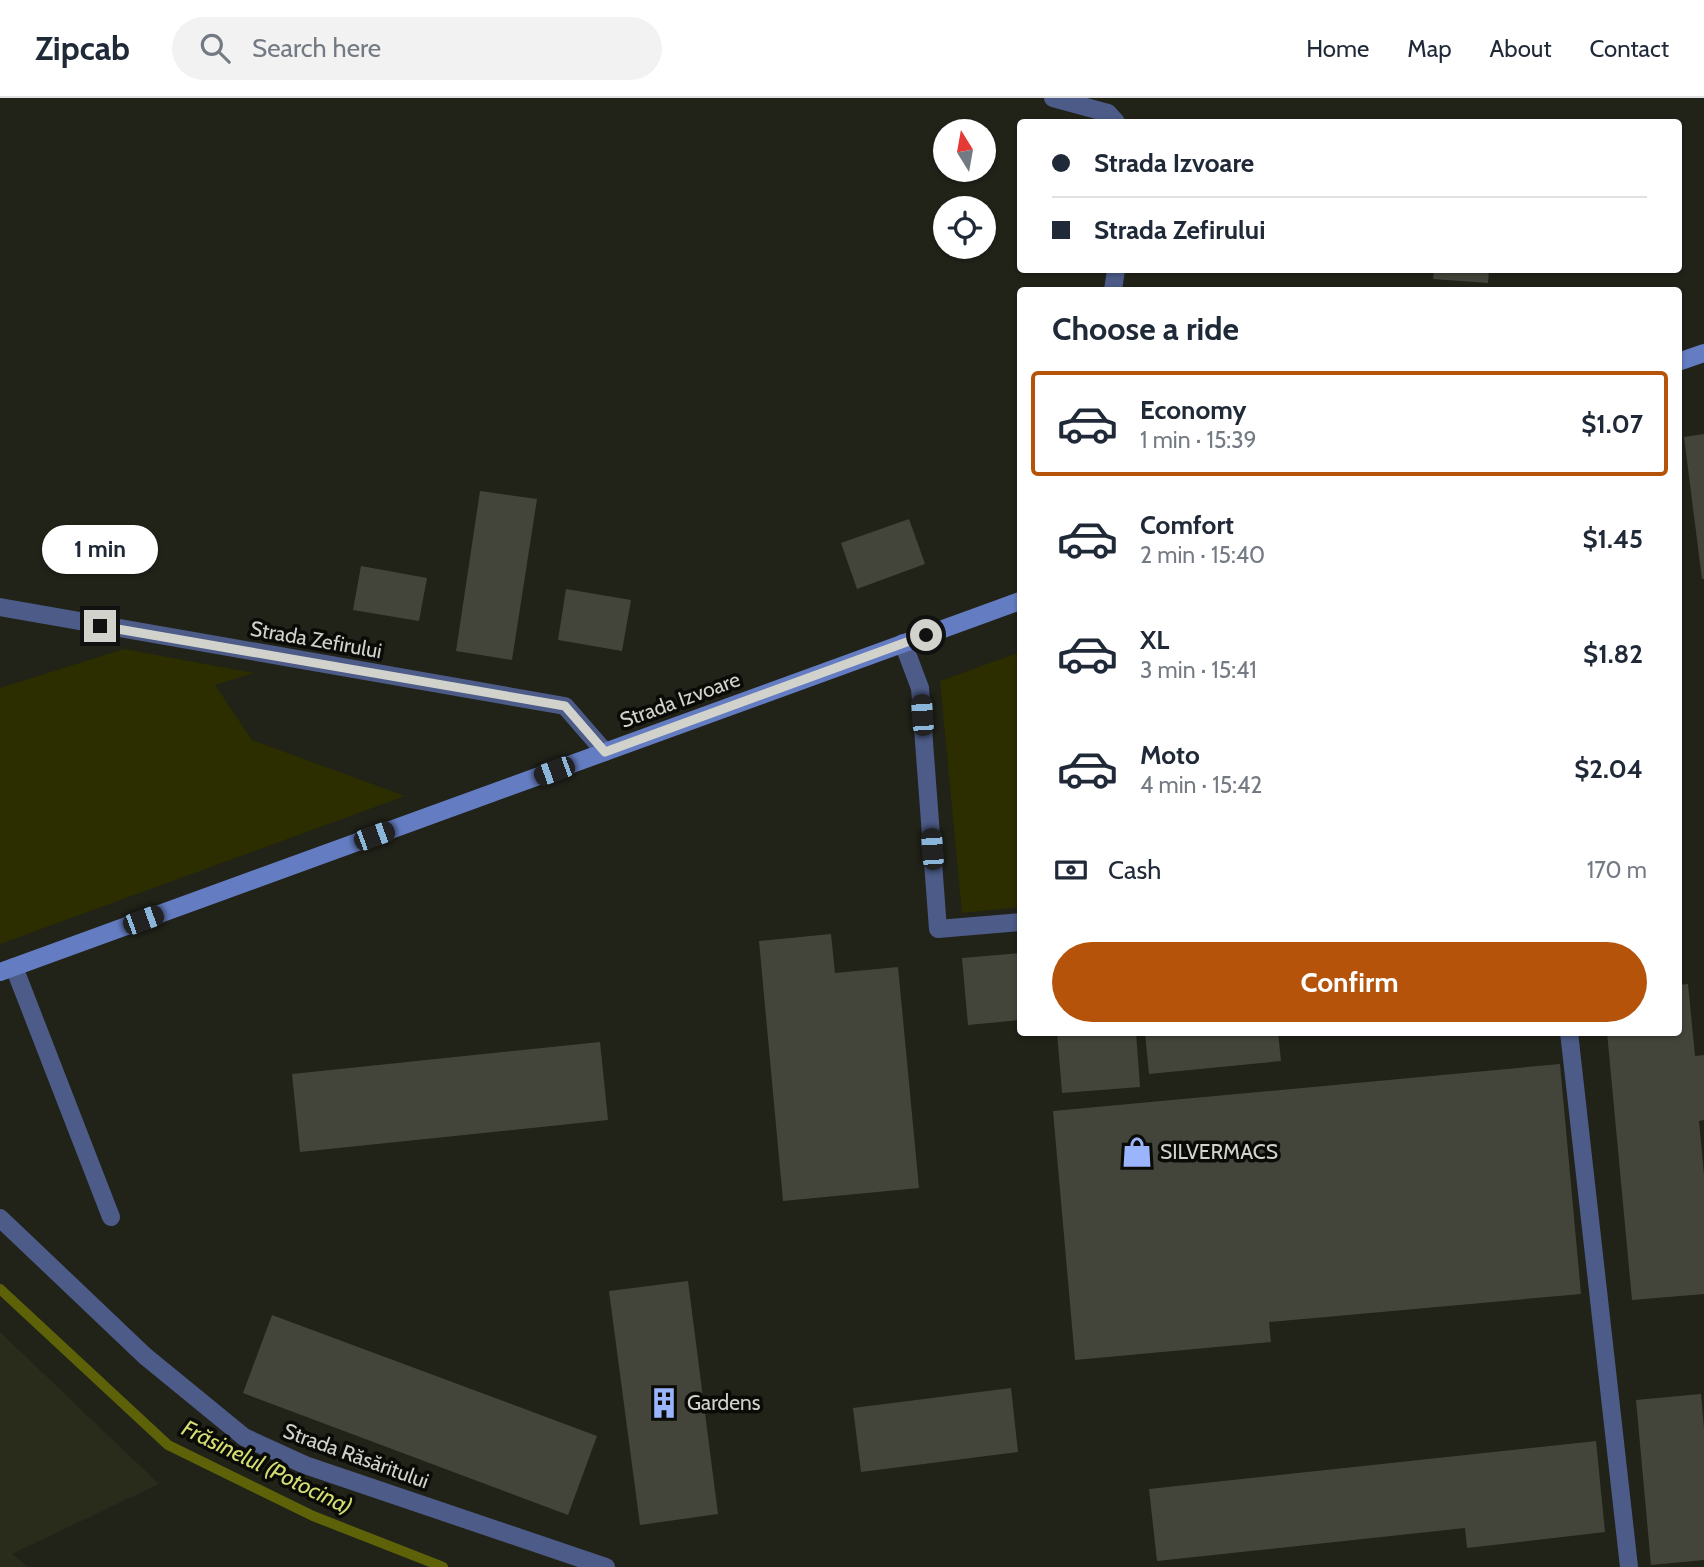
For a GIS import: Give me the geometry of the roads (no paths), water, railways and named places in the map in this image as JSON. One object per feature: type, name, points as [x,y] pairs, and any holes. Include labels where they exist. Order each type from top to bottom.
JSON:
[{"type":"main road","points":[[1682,361],[1704,353]]},
{"type":"main road","name":"Strada Izvoare","points":[[7,970],[1017,602]]},
{"type":"street","points":[[1053,98],[1108,113],[1113,119]]},
{"type":"street","name":"Strada Zefirului","points":[[0,607],[565,706],[605,752]]},
{"type":"street","points":[[903,643],[920,688],[938,929],[1017,922]]},
{"type":"street","points":[[7,970],[111,1217]]},
{"type":"street","points":[[1569,1036],[1629,1567]]},
{"type":"street","name":"Strada Răsăritului","points":[[0,1218],[145,1356],[244,1437],[305,1465],[606,1567]]},
{"type":"waterway","name":"Frăsinelul (Potocina)","points":[[0,1289],[168,1445],[313,1516],[443,1567]]},
{"type":"place","name":"SILVERMACS","points":[[1137,1152]]},
{"type":"place","name":"Gardens","points":[[664,1403]]}]
